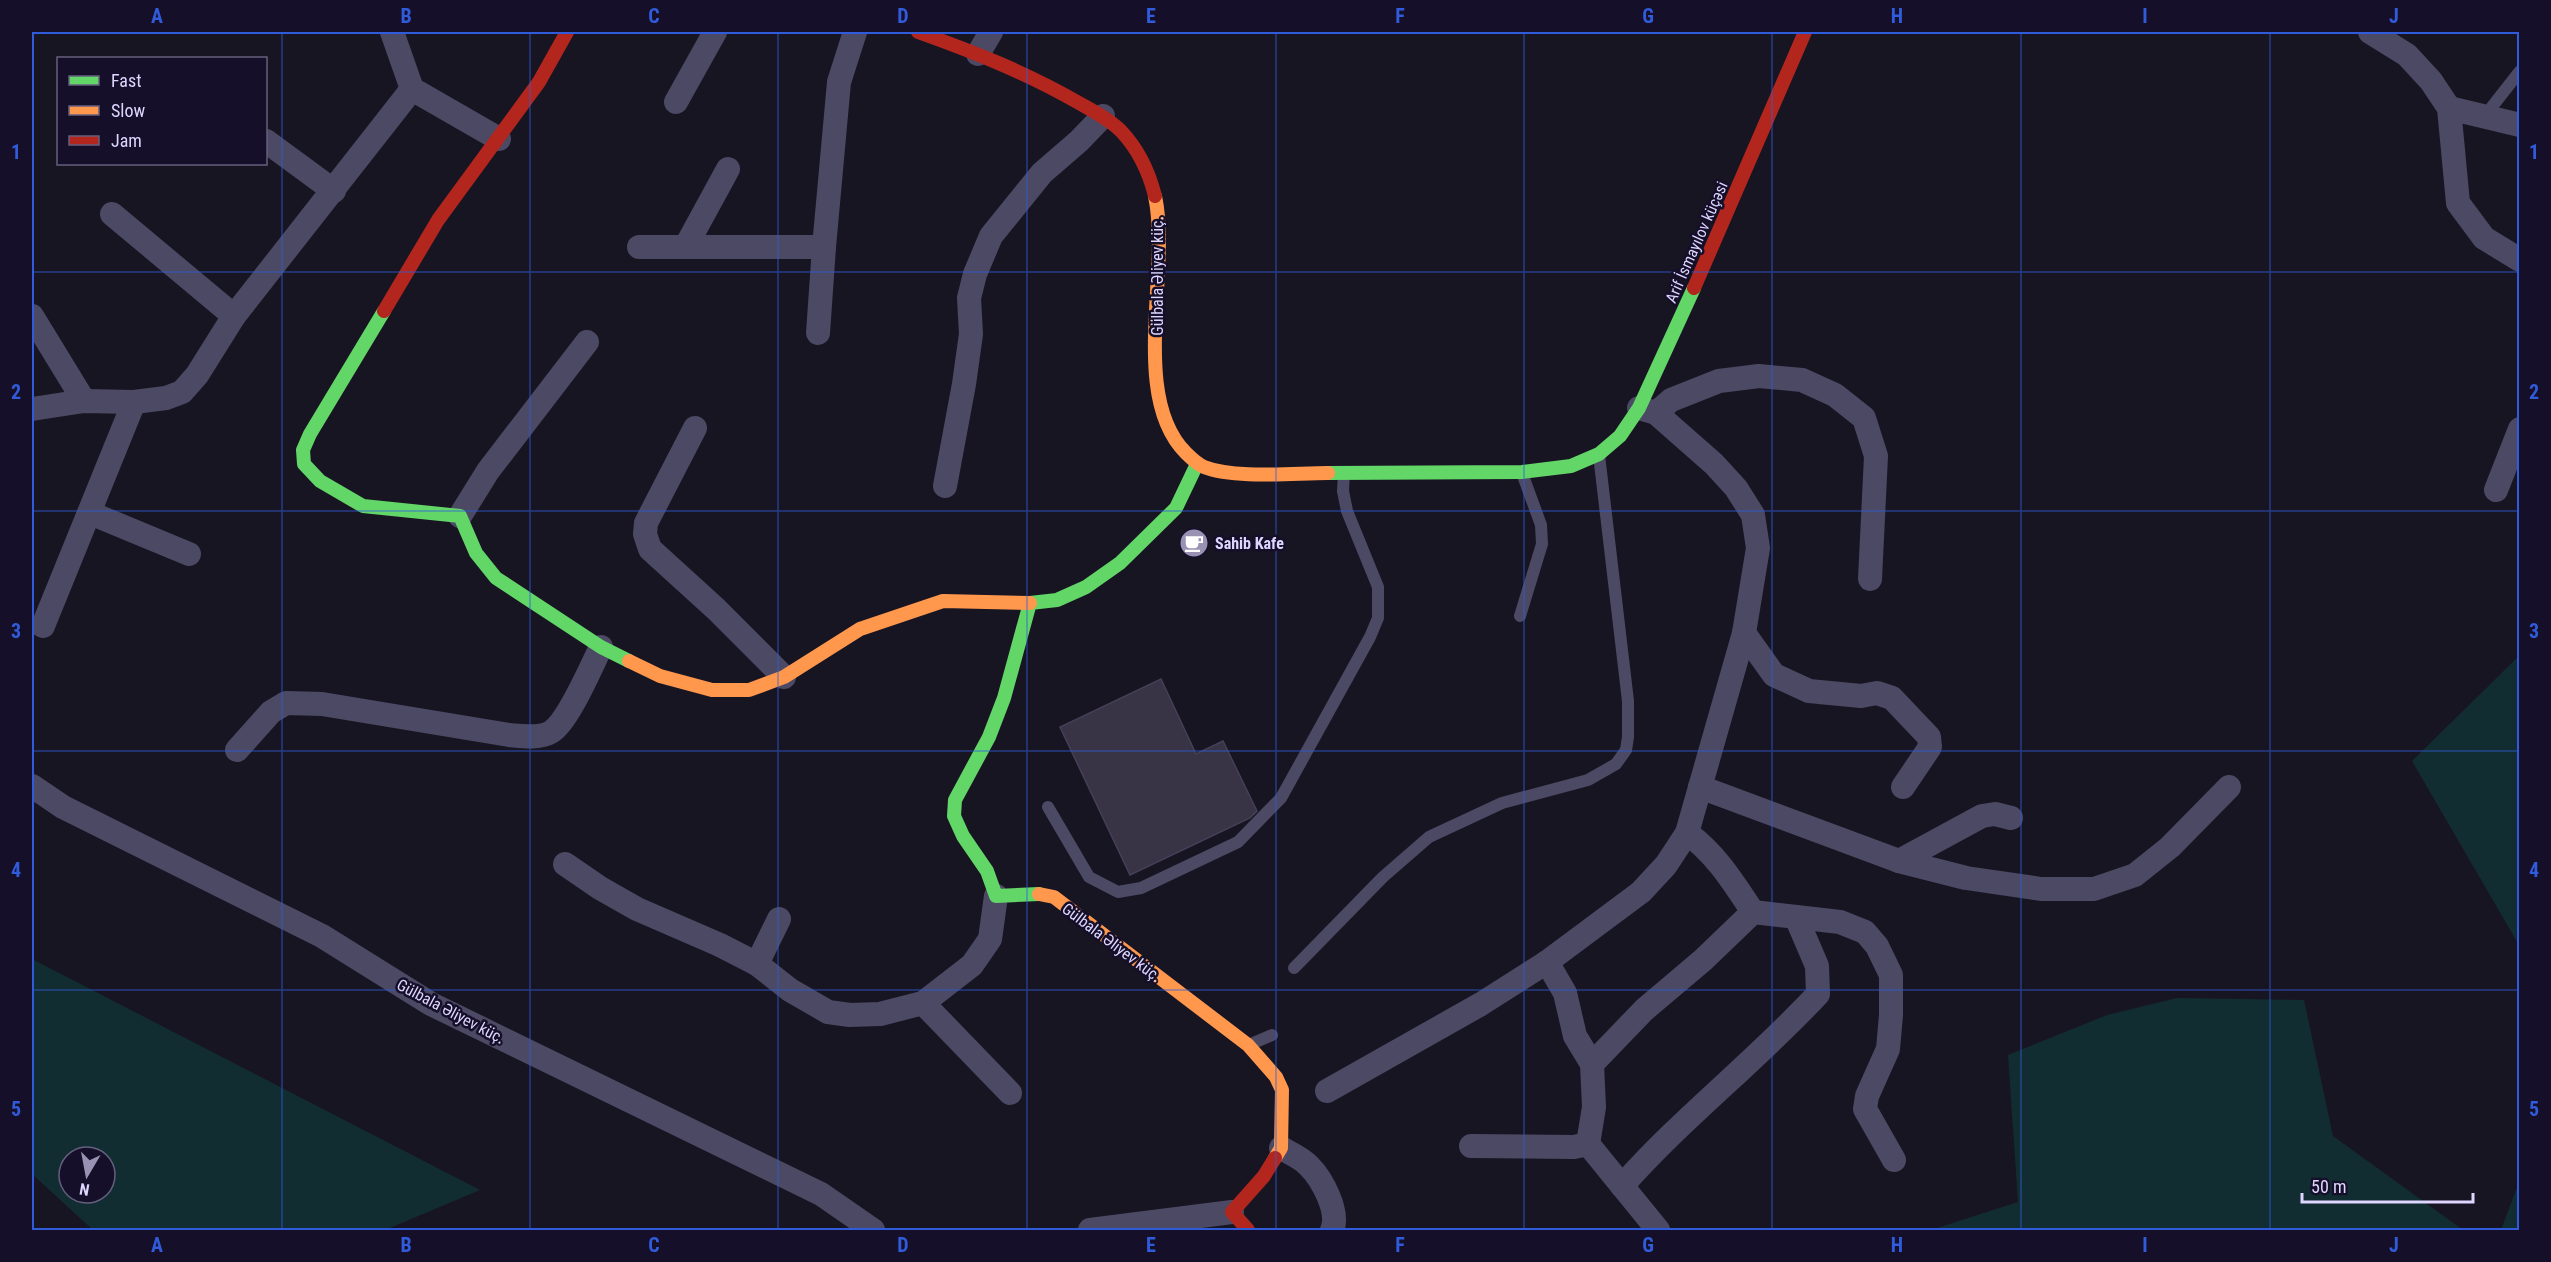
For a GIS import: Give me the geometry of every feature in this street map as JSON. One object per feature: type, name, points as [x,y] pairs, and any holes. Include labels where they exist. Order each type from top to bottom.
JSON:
[{"type":"street","points":[[392,32],[412,89],[499,139]]},
{"type":"street","points":[[460,516],[363,506],[320,481],[304,464],[303,450],[438,220],[539,82],[567,32]]},
{"type":"street","points":[[676,102],[715,32]]},
{"type":"street","points":[[818,333],[839,82],[855,32]]},
{"type":"street","name":"Gülbala Əliyev küç.","points":[[918,32],[1022,71],[1102,116],[1120,130],[1138,155],[1157,200],[1160,237],[1155,374],[1158,399],[1167,431],[1181,451],[1197,464],[1216,471],[1236,473],[1522,472],[1571,466],[1599,454]]},
{"type":"street","points":[[978,54],[991,32]]},
{"type":"street","name":"Arif İsmayılov küçəsi","points":[[1599,454],[1648,410],[1722,227],[1805,32]]},
{"type":"street","points":[[2370,32],[2407,55],[2431,81],[2450,108],[2458,202],[2484,238],[2520,260]]},
{"type":"street","points":[[32,409],[84,401],[134,402],[166,398],[182,392],[197,375],[234,316],[412,89]]},
{"type":"street","points":[[2450,108],[2520,125]]},
{"type":"street","points":[[945,486],[964,384],[971,334],[969,298],[975,274],[992,236],[1042,173],[1079,141],[1102,116]]},
{"type":"street","points":[[267,142],[334,191]]},
{"type":"street","points":[[686,246],[728,169]]},
{"type":"street","points":[[112,214],[234,316]]},
{"type":"street","points":[[639,246],[824,246]]},
{"type":"street","points":[[32,316],[84,401]]},
{"type":"street","points":[[460,516],[488,471],[587,342]]},
{"type":"street","points":[[1327,1090],[1481,1004],[1547,962],[1641,892],[1666,865],[1687,833],[1744,633],[1758,548],[1753,515],[1736,488],[1714,464],[1648,410],[1719,381],[1759,376],[1802,380],[1835,394],[1864,418],[1876,456],[1870,579]]},
{"type":"street","points":[[43,626],[134,402]]},
{"type":"street","points":[[695,428],[646,523],[645,534],[650,549],[716,609],[784,677]]},
{"type":"street","points":[[2496,490],[2520,429]]},
{"type":"street","points":[[460,516],[476,553],[496,578],[601,647],[660,676],[712,690],[749,690],[784,677],[860,629],[943,601],[1030,603],[1057,600],[1086,587],[1119,563],[1176,508],[1197,464]]},
{"type":"street","points":[[90,513],[189,554]]},
{"type":"street","points":[[565,864],[600,888],[637,909],[720,945],[757,964],[790,990],[828,1012],[850,1015],[880,1014],[922,1004],[972,965],[990,939],[996,896],[987,871],[963,836],[954,816],[955,800],[989,737],[1004,698],[1030,603]]},
{"type":"street","points":[[1744,633],[1774,675],[1809,691],[1861,696],[1877,693],[1892,698],[1929,737],[1930,747],[1903,787]]},
{"type":"street","points":[[237,750],[271,712],[286,703],[322,704],[508,735],[534,736],[550,732],[565,718],[601,647]]},
{"type":"street","name":"Gülbala Əliyev küç.","points":[[32,786],[63,807],[322,936],[431,1004],[821,1194],[873,1230]]},
{"type":"street","points":[[1700,787],[1899,861],[1966,878],[2031,888],[2094,889],[2135,875],[2170,848],[2229,786]]},
{"type":"street","points":[[1899,861],[1982,816],[1995,814],[2011,818]]},
{"type":"street","points":[[1687,833],[1705,846],[1719,861],[1753,912],[1839,922],[1865,932],[1877,946],[1891,975],[1891,1015],[1888,1048],[1867,1096],[1865,1109],[1894,1160]]},
{"type":"street","name":"Gülbala Əliyev küç.","points":[[996,896],[1036,892],[1054,897],[1248,1045],[1276,1077],[1282,1090],[1281,1148]]},
{"type":"street","points":[[1592,1064],[1644,1010],[1703,960],[1753,912]]},
{"type":"street","points":[[1622,1186],[1656,1147],[1782,1033],[1818,994],[1817,966],[1796,917]]},
{"type":"street","points":[[757,964],[779,919]]},
{"type":"street","points":[[1547,962],[1565,993],[1575,1036],[1592,1064],[1594,1107],[1588,1144],[1658,1230]]},
{"type":"street","points":[[922,1004],[1010,1093]]},
{"type":"street","points":[[1471,1146],[1574,1147],[1588,1144]]},
{"type":"street","points":[[1090,1230],[1233,1212],[1264,1176],[1281,1148],[1308,1164],[1330,1197],[1334,1226],[1332,1230]]},
{"type":"street","points":[[1233,1212],[1248,1230]]},
{"type":"lane","points":[[2484,117],[2520,71]]},
{"type":"lane","points":[[1294,968],[1383,877],[1429,837],[1502,803],[1588,780],[1616,764],[1626,750],[1628,700],[1599,454]]},
{"type":"lane","points":[[1048,807],[1089,877],[1118,892],[1141,888],[1238,842],[1281,798],[1371,637],[1378,618],[1378,587],[1347,511],[1344,472]]},
{"type":"lane","points":[[1520,616],[1542,544],[1541,525],[1522,472]]},
{"type":"lane","points":[[1248,1045],[1272,1035]]},
{"type":"green space","points":[[2519,656],[2519,945],[2412,761]]},
{"type":"green space","points":[[32,959],[480,1190],[385,1230],[93,1230],[66,1205],[117,1205],[117,1145],[57,1145],[57,1197],[32,1174]]},
{"type":"green space","points":[[2177,998],[2304,1000],[2333,1136],[2463,1230],[1931,1230],[2018,1202],[2008,1055],[2107,1015]]},
{"type":"green space","points":[[2519,1182],[2519,1230],[2501,1230]]},
{"type":"building","points":[[1161,679],[1196,754],[1223,741],[1257,811],[1250,818],[1130,875],[1060,727]]},
{"type":"traffic: fast","points":[[1328,473],[1522,472],[1571,466],[1599,454],[1620,436],[1639,408],[1694,288]]},
{"type":"traffic: fast","points":[[384,311],[310,434],[303,450],[304,464],[320,481],[363,506],[460,516],[476,553],[496,578],[601,647],[629,661]]},
{"type":"traffic: fast","points":[[1039,894],[996,896],[987,871],[963,836],[954,816],[955,800],[989,737],[1004,698],[1030,603],[1057,600],[1086,587],[1120,563],[1176,508],[1197,464]]},
{"type":"traffic: slow","points":[[1155,196],[1159,226],[1155,366],[1159,399],[1169,429],[1192,459],[1204,467],[1217,471],[1248,474],[1328,473]]},
{"type":"traffic: slow","points":[[629,661],[660,676],[712,690],[749,690],[784,677],[860,629],[943,601],[1030,603]]},
{"type":"traffic: slow","points":[[1039,894],[1054,897],[1248,1045],[1276,1077],[1282,1090],[1281,1148],[1275,1158]]},
{"type":"traffic: jam","points":[[384,311],[438,220],[539,82],[567,32]]},
{"type":"traffic: jam","points":[[918,32],[1020,73],[1106,119],[1121,131],[1138,153],[1150,178],[1155,196]]},
{"type":"traffic: jam","points":[[1694,288],[1805,32]]},
{"type":"traffic: jam","points":[[1248,1230],[1232,1212],[1264,1176],[1275,1158]]},
{"type":"place","name":"Sahib Kafe","points":[[1194,543]]}]
